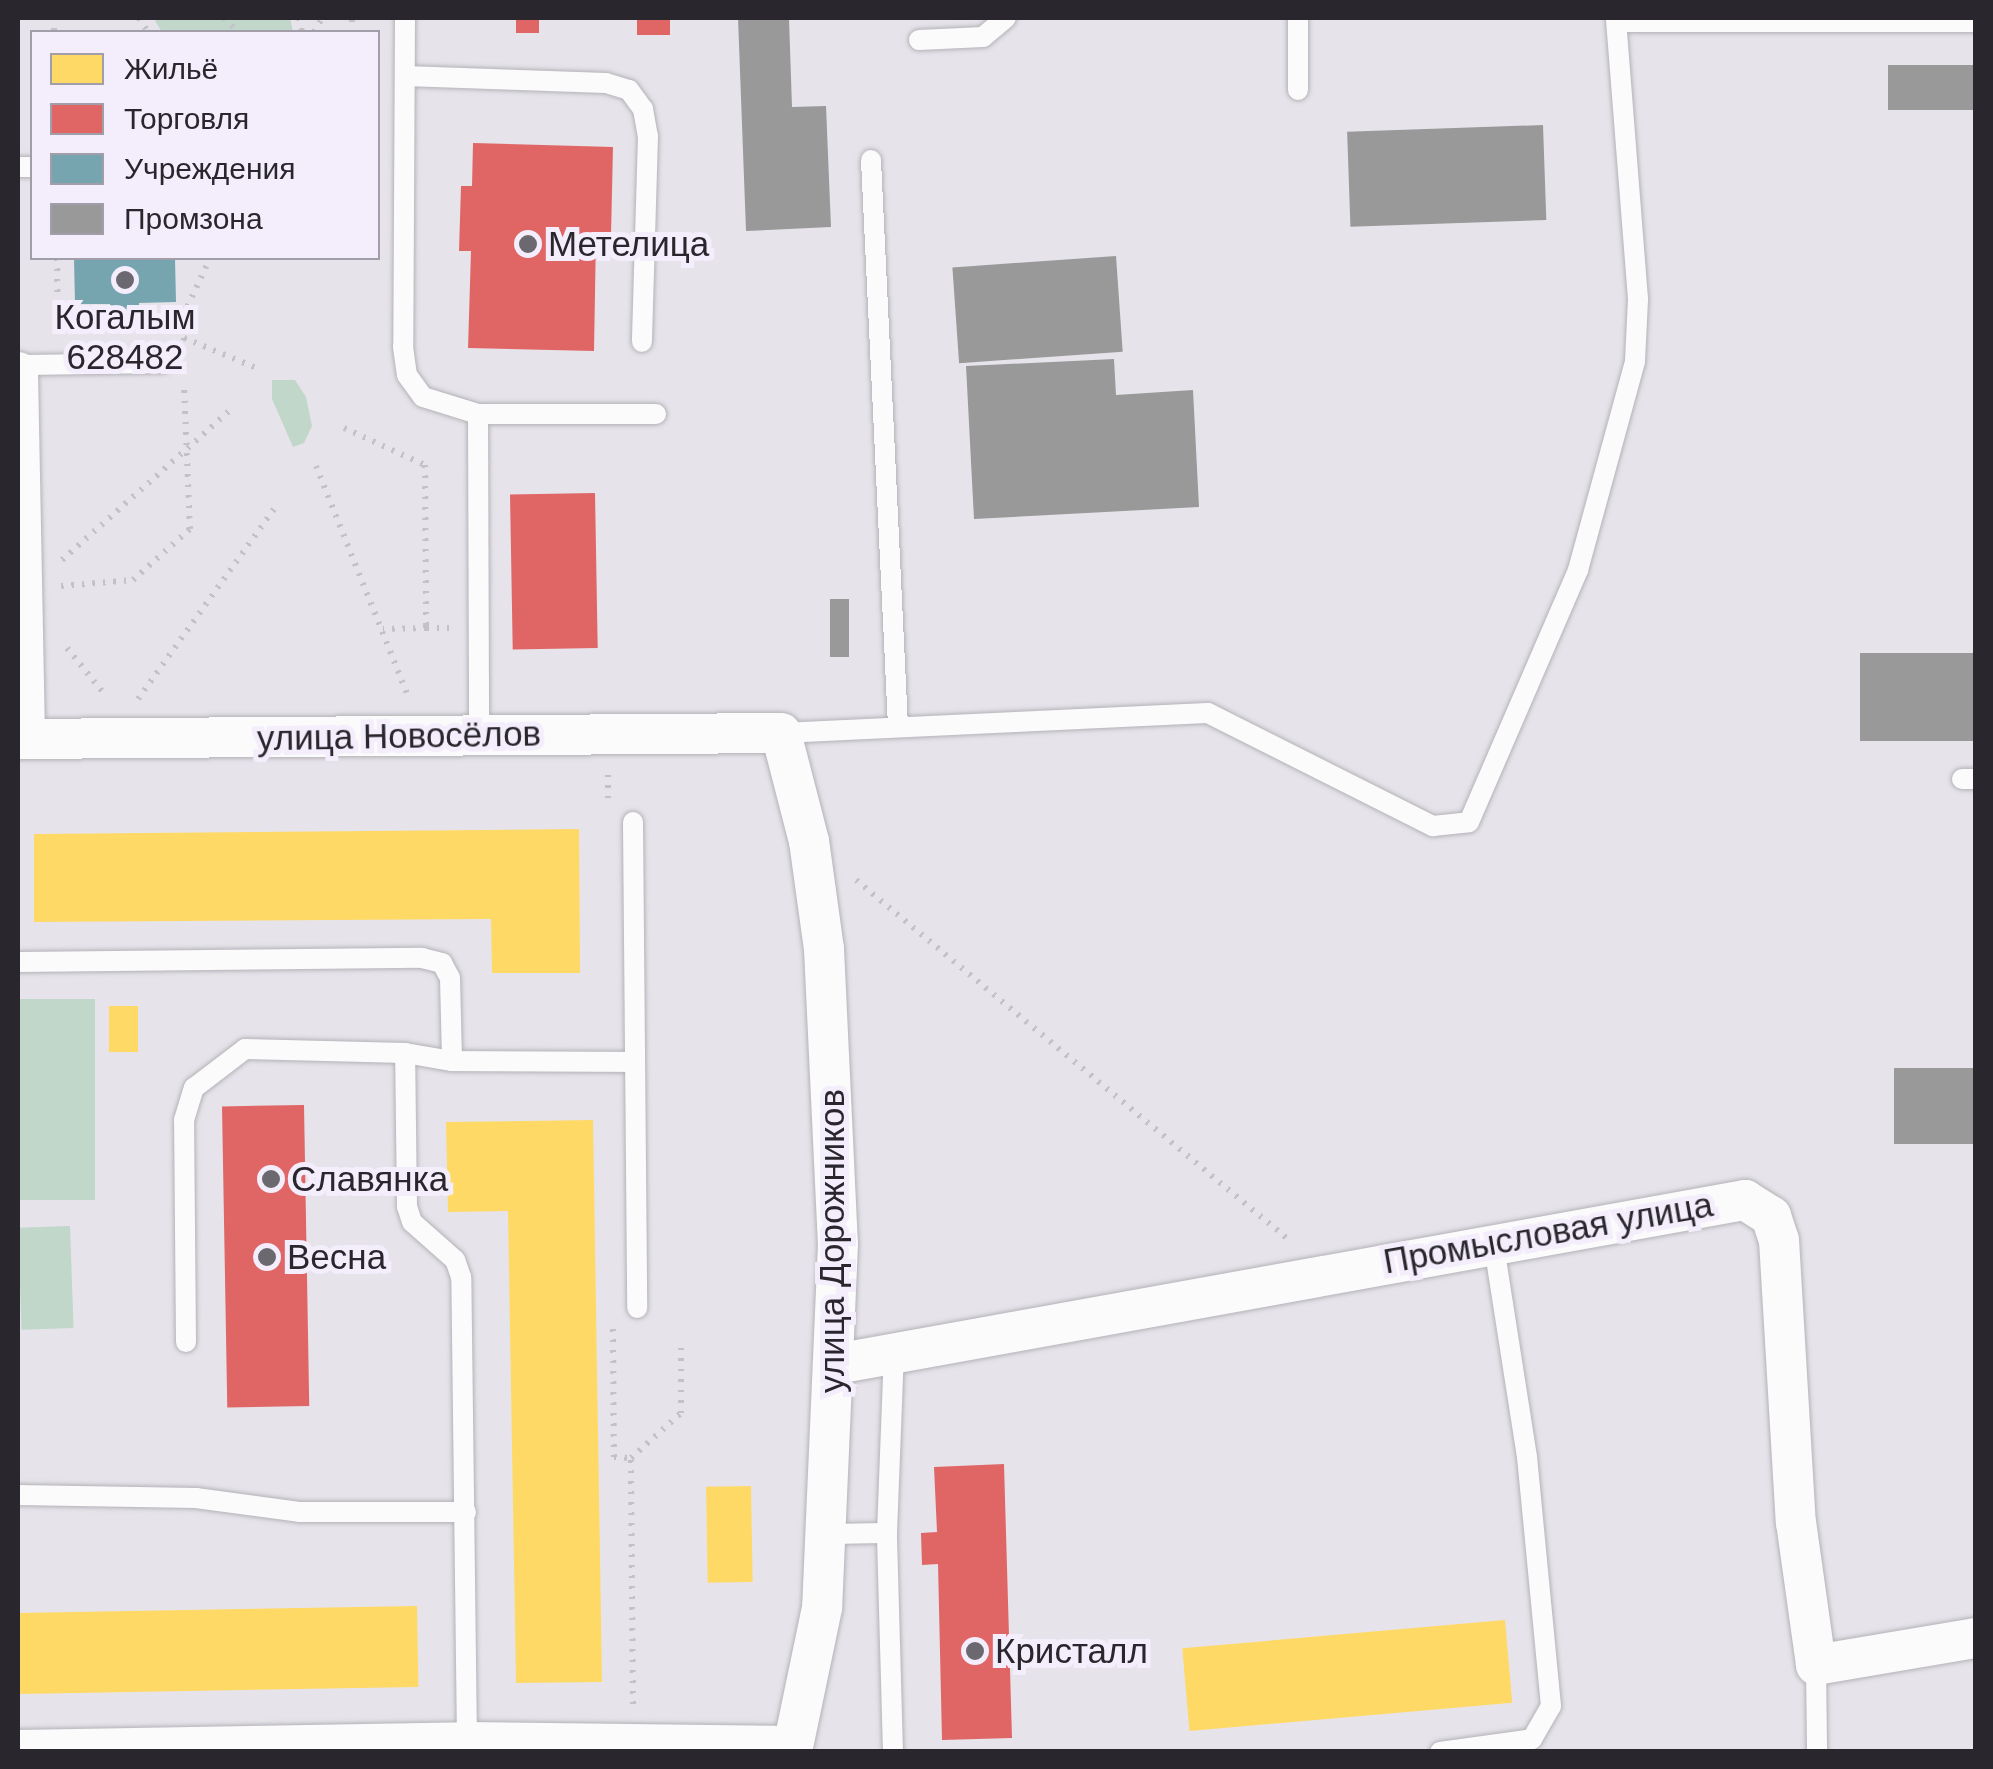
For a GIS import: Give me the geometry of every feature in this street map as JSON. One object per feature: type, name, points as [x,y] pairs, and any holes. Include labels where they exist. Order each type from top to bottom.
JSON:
[{"type":"street","points":[[18,368],[21,739]]},
{"type":"street","name":"улица Новосёлов","points":[[21,739],[781,732]]},
{"type":"street","name":"улица Дорожников","points":[[781,732],[809,841],[830,1042],[836,1364],[828,1534],[813,1673],[792,1749]]},
{"type":"street","name":"Промысловая улица","points":[[836,1364],[1725,1200],[1745,1200],[1770,1216],[1779,1240],[1802,1589],[1816,1665]]},
{"type":"street","points":[[1816,1665],[1976,1638]]},
{"type":"street","points":[[18,1750],[318,1748],[467,1742],[792,1749]]},
{"type":"lane","points":[[405,18],[407,376],[423,397],[478,414],[656,414]]},
{"type":"lane","points":[[919,40],[982,38],[1006,18]]},
{"type":"lane","points":[[1298,18],[1298,90]]},
{"type":"lane","points":[[781,732],[1208,713],[1434,826],[1469,822],[1590,536],[1635,361],[1638,298],[1620,130],[1617,20],[1976,22]]},
{"type":"lane","points":[[405,76],[606,82],[629,90],[644,109],[648,136],[642,342]]},
{"type":"lane","points":[[871,160],[898,727]]},
{"type":"lane","points":[[18,368],[163,364]]},
{"type":"lane","points":[[478,414],[479,736]]},
{"type":"lane","points":[[632,822],[637,1308]]},
{"type":"lane","points":[[18,962],[422,958],[442,963],[450,978],[452,1061]]},
{"type":"lane","points":[[186,1342],[184,1120],[194,1088],[245,1050],[405,1053],[452,1061],[634,1062]]},
{"type":"lane","points":[[405,1053],[407,1207],[412,1222],[455,1260],[461,1277],[467,1742]]},
{"type":"lane","points":[[1440,1752],[1532,1739],[1551,1706],[1527,1457],[1493,1242]]},
{"type":"lane","points":[[893,1752],[887,1533],[894,1353]]},
{"type":"lane","points":[[18,1495],[196,1498],[299,1512],[466,1512]]},
{"type":"lane","points":[[828,1534],[887,1533]]},
{"type":"lane","points":[[1816,1665],[1817,1752]]},
{"type":"path","points":[[184,357],[183,316],[209,260]]},
{"type":"path","points":[[62,586],[133,580],[184,539],[193,518],[184,375]]},
{"type":"path","points":[[61,561],[234,406]]},
{"type":"path","points":[[344,428],[425,465],[426,628]]},
{"type":"path","points":[[316,466],[384,629],[413,712]]},
{"type":"path","points":[[132,707],[277,505]]},
{"type":"path","points":[[384,629],[452,628],[452,640]]},
{"type":"path","points":[[809,841],[1328,1272]]},
{"type":"path","points":[[633,1744],[631,1458],[681,1413],[681,1342]]},
{"type":"green space","points":[[290,18],[293,30],[161,30],[155,21]]},
{"type":"green space","points":[[272,380],[295,380],[306,397],[312,426],[304,443],[293,447],[272,399]]},
{"type":"green space","points":[[18,999],[95,999],[95,1200],[18,1200]]},
{"type":"green space","points":[[70,1226],[74,1328],[22,1330],[18,1228]]},
{"type":"building: Жильё","points":[[579,829],[580,973],[492,973],[491,919],[34,922],[34,834]]},
{"type":"building: Жильё","points":[[109,1006],[138,1006],[138,1052],[109,1052]]},
{"type":"building: Жильё","points":[[593,1120],[602,1682],[516,1683],[508,1211],[448,1212],[446,1122]]},
{"type":"building: Жильё","points":[[751,1486],[753,1582],[708,1583],[706,1487]]},
{"type":"building: Жильё","points":[[417,1606],[418,1687],[19,1694],[18,1613]]},
{"type":"building: Жильё","points":[[1505,1620],[1512,1703],[1189,1731],[1182,1648]]},
{"type":"building: Торговля","points":[[516,18],[539,18],[539,33],[516,33]]},
{"type":"building: Торговля","points":[[637,18],[670,18],[670,35],[637,35]]},
{"type":"building: Торговля","name":"Метелица","points":[[473,143],[613,147],[611,236],[596,236],[594,351],[468,348],[471,251],[459,251],[461,186],[472,186]]},
{"type":"building: Торговля","points":[[595,493],[598,648],[513,649],[510,494]]},
{"type":"building: Торговля","name":"Весна","points":[[304,1105],[309,1406],[227,1407],[222,1106]]},
{"type":"building: Торговля","name":"Кристалл","points":[[1004,1464],[1012,1738],[942,1740],[938,1564],[922,1565],[921,1533],[937,1532],[934,1467]]},
{"type":"building: Учреждения","name":"Когалым 628482","points":[[74,260],[175,260],[176,302],[139,303],[140,320],[110,320],[110,304],[75,304]]},
{"type":"building: Промзона","points":[[738,18],[789,18],[792,107],[826,106],[831,227],[746,231]]},
{"type":"building: Промзона","points":[[1888,65],[1973,65],[1973,110],[1888,110]]},
{"type":"building: Промзона","points":[[1543,125],[1546,220],[1350,227],[1347,132]]},
{"type":"building: Промзона","points":[[1116,256],[1123,352],[959,363],[952,267]]},
{"type":"building: Промзона","points":[[1114,359],[1116,395],[1193,390],[1199,507],[974,519],[966,366]]},
{"type":"building: Промзона","points":[[830,599],[849,599],[849,657],[830,657]]},
{"type":"building: Промзона","points":[[1860,653],[1976,653],[1976,741],[1860,741]]},
{"type":"building: Промзона","points":[[1894,1068],[1976,1068],[1976,1144],[1894,1144]]},
{"type":"place","name":"Метелица","points":[[528,244]]},
{"type":"place","name":"Когалым 628482","points":[[125,280]]},
{"type":"place","name":"Славянка","points":[[271,1179]]},
{"type":"place","name":"Весна","points":[[267,1257]]},
{"type":"place","name":"Кристалл","points":[[975,1651]]}]
